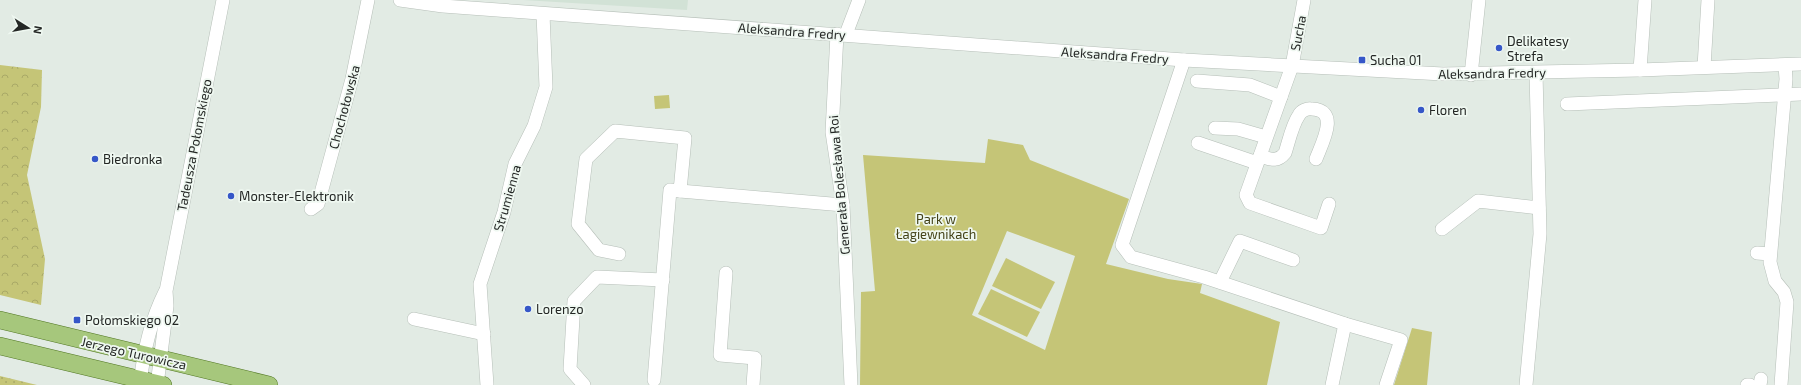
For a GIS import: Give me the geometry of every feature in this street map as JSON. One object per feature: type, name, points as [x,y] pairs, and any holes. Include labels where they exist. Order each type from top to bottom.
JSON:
[{"type":"main road","name":"Jerzego Turowicza","points":[[0,320],[269,385]]},
{"type":"main road","name":"Jerzego Turowicza","points":[[0,346],[140,382],[159,384]]},
{"type":"street","name":"Tadeusza Połomskiego","points":[[140,382],[144,355],[155,316],[166,291],[223,0]]},
{"type":"street","name":"Chochołowska","points":[[311,209],[318,204],[352,79],[368,0]]},
{"type":"street","name":"Aleksandra Fredry","points":[[400,0],[443,6],[543,14],[841,34],[1184,60],[1471,75],[1801,64]]},
{"type":"street","name":"Generała Bolesława Roi","points":[[851,385],[843,205],[832,132],[841,34],[859,0]]},
{"type":"street","name":"Sucha","points":[[1304,0],[1292,66],[1246,195],[1250,203],[1321,228],[1329,204]]},
{"type":"street","points":[[1471,75],[1479,0]]},
{"type":"street","points":[[1640,70],[1645,0]]},
{"type":"street","points":[[1704,67],[1708,0]]},
{"type":"street","name":"Strumienna","points":[[487,385],[480,284],[504,212],[515,164],[534,126],[546,87],[543,14]]},
{"type":"street","name":"Aleksandra Fredry","points":[[1184,60],[1122,244],[1131,257],[1220,282]]},
{"type":"street","points":[[1781,385],[1787,302],[1784,292],[1775,281],[1770,262],[1770,254],[1784,94],[1785,65]]},
{"type":"street","points":[[1526,385],[1540,234],[1536,73]]},
{"type":"street","points":[[1197,81],[1250,85],[1281,97]]},
{"type":"street","points":[[1567,104],[1801,94]]},
{"type":"street","points":[[1198,142],[1259,159],[1272,160],[1281,158],[1285,153],[1299,114],[1308,108],[1316,109],[1323,112],[1327,118],[1328,125],[1316,159]]},
{"type":"street","points":[[1215,128],[1238,129],[1266,137]]},
{"type":"street","points":[[619,254],[599,250],[578,224],[586,159],[615,131],[685,138],[680,191]]},
{"type":"street","points":[[654,380],[670,190],[843,205]]},
{"type":"street","points":[[1442,229],[1478,201],[1539,208]]},
{"type":"street","points":[[1293,260],[1240,241],[1220,282],[1345,324],[1401,340],[1386,385]]},
{"type":"street","points":[[1757,253],[1770,254]]},
{"type":"street","points":[[726,273],[720,355],[755,358],[753,385]]},
{"type":"street","points":[[584,385],[570,369],[574,301],[597,277],[662,280]]},
{"type":"street","name":"Tadeusza Połomskiego","points":[[159,384],[167,306],[166,291]]},
{"type":"street","points":[[414,319],[484,334]]},
{"type":"street","points":[[1332,385],[1345,324]]},
{"type":"shaded area","points":[[523,0],[688,0],[687,10]]},
{"type":"green space","points":[[0,65],[42,70],[41,107],[27,175],[45,259],[41,305],[0,295]]},
{"type":"green space","points":[[669,95],[670,108],[655,109],[654,96]]},
{"type":"green space","name":"Park w Łagiewnikach","points":[[988,139],[1023,145],[1030,160],[1129,199],[1106,264],[1168,279],[1202,284],[1200,293],[1280,322],[1267,385],[860,385],[861,292],[875,291],[863,155],[985,163]],"holes":[[[1007,231],[1075,256],[1045,350],[972,315]]]},
{"type":"green space","points":[[1006,258],[1055,282],[1041,309],[992,286]]},
{"type":"green space","points":[[991,289],[1040,312],[1027,337],[978,314]]},
{"type":"green space","points":[[1412,328],[1432,332],[1427,385],[1394,385]]},
{"type":"green space","points":[[0,376],[37,385],[0,385]]},
{"type":"place","name":"Delikatesy Strefa","points":[[1499,48]]},
{"type":"place","name":"Sucha 01","points":[[1362,60]]},
{"type":"place","name":"Floren","points":[[1421,110]]},
{"type":"place","name":"Biedronka","points":[[95,159]]},
{"type":"place","name":"Monster-Elektronik","points":[[231,196]]},
{"type":"place","name":"Lorenzo","points":[[528,309]]},
{"type":"place","name":"Połomskiego 02","points":[[77,320]]}]
